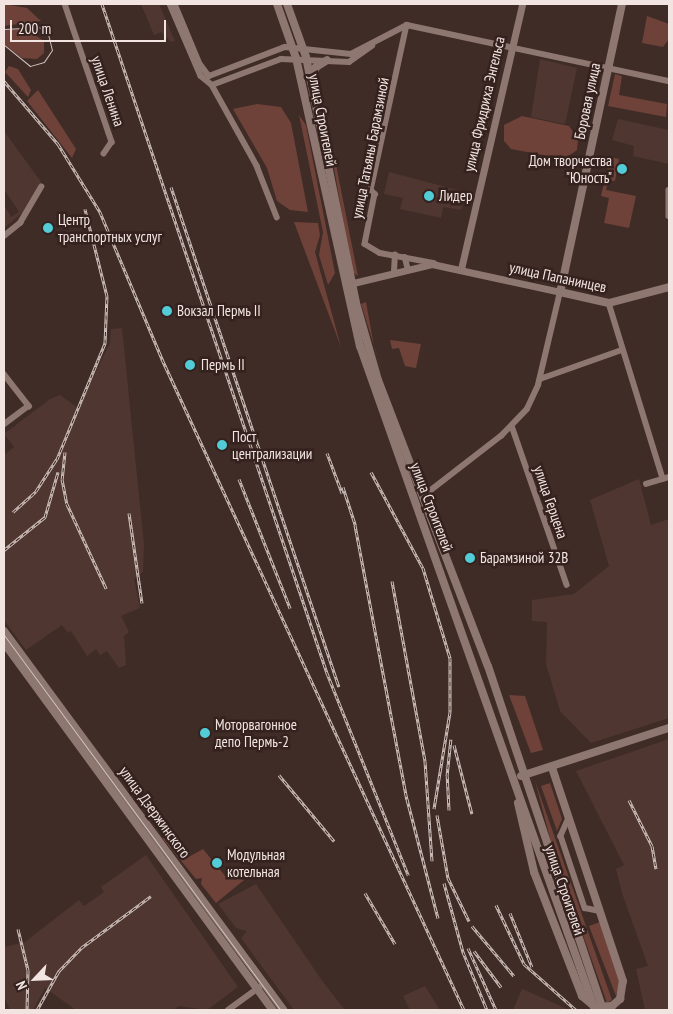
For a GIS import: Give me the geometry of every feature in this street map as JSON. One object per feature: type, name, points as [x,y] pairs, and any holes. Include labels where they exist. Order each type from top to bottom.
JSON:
[{"type":"main road","name":"улица Строителей","points":[[277,4],[296,58],[348,284],[381,412],[448,586],[512,777],[595,1010]]},
{"type":"main road","name":"улица Строителей","points":[[287,4],[306,57],[348,284],[378,380],[524,775],[603,1010]]},
{"type":"main road","name":"Боровая улица","points":[[560,292],[622,4]]},
{"type":"main road","points":[[311,80],[316,67],[326,60]]},
{"type":"main road","name":"улица Папанинцев","points":[[560,292],[609,303],[669,287]]},
{"type":"main road","name":"улица Дзержинского","points":[[4,631],[261,987],[273,1010]]},
{"type":"main road","name":"улица Дзержинского","points":[[4,644],[261,987],[283,1010]]},
{"type":"main road","points":[[512,777],[552,768],[669,728]]},
{"type":"main road","points":[[518,794],[523,836],[563,949],[582,996],[601,1008],[620,999],[623,982],[552,768]]},
{"type":"street","name":"улица Ленина","points":[[65,4],[112,142],[104,154]]},
{"type":"street","points":[[170,4],[201,76],[212,85],[257,166],[277,217]]},
{"type":"street","points":[[175,4],[200,64],[209,76],[292,46],[351,54],[407,24],[669,80]]},
{"type":"street","name":"улица Фридриха Энгельса","points":[[461,270],[511,45],[522,4]]},
{"type":"street","name":"улица Татьяны Барамзиной","points":[[366,247],[375,194],[372,190],[407,24]]},
{"type":"street","points":[[212,85],[296,58],[306,57],[349,62],[380,39]]},
{"type":"street","points":[[4,236],[20,223],[42,187]]},
{"type":"street","points":[[669,190],[669,216]]},
{"type":"street","name":"улица Папанинцев","points":[[366,247],[560,292]]},
{"type":"street","points":[[394,272],[395,255]]},
{"type":"street","points":[[405,257],[408,268]]},
{"type":"street","name":"улица Папанинцев","points":[[348,284],[408,268],[441,265]]},
{"type":"street","points":[[422,497],[512,426],[527,409],[540,379],[560,292]]},
{"type":"street","points":[[609,303],[622,350],[666,478],[646,484]]},
{"type":"street","points":[[540,379],[622,350]]},
{"type":"street","points":[[4,374],[29,406],[4,425]]},
{"type":"street","name":"улица Герцена","points":[[512,426],[567,585]]},
{"type":"street","points":[[568,818],[561,836],[585,908],[600,911]]},
{"type":"street","points":[[228,1010],[261,987]]},
{"type":"shaded area","points":[[4,4],[27,8],[41,21],[4,26]]},
{"type":"shaded area","points":[[141,4],[159,4],[175,41],[171,42],[161,32],[154,35]]},
{"type":"shaded area","points":[[647,16],[669,24],[669,39],[663,47],[642,43]]},
{"type":"shaded area","points":[[26,29],[44,41],[44,53],[37,59],[22,58],[4,44],[4,30]]},
{"type":"shaded area","points":[[540,59],[577,68],[565,124],[531,117]]},
{"type":"shaded area","points":[[9,66],[18,69],[31,90],[28,97],[5,72]]},
{"type":"shaded area","points":[[615,74],[622,76],[619,95],[667,104],[666,117],[608,106]]},
{"type":"shaded area","points":[[38,90],[76,149],[72,158],[27,101]]},
{"type":"shaded area","points":[[257,104],[281,107],[291,123],[308,212],[290,210],[277,201],[267,168],[233,109]]},
{"type":"shaded area","points":[[299,115],[306,125],[335,273],[328,285],[319,255],[323,232]]},
{"type":"shaded area","points":[[522,116],[569,126],[578,139],[577,150],[564,159],[511,149],[504,141],[504,125]]},
{"type":"shaded area","points":[[618,119],[669,130],[669,164],[633,156],[634,146],[612,140]]},
{"type":"shaded area","points":[[4,131],[41,182],[23,212],[4,228],[4,205],[11,217],[19,212],[4,189]]},
{"type":"shaded area","points":[[329,139],[331,139],[358,276],[352,272]]},
{"type":"shaded area","points":[[610,157],[619,159],[615,181],[608,180],[606,190],[636,196],[629,228],[604,223],[609,198],[601,196]]},
{"type":"shaded area","name":"Лидер","points":[[389,172],[465,192],[461,210],[443,207],[441,218],[400,209],[403,198],[384,194]]},
{"type":"shaded area","points":[[294,222],[318,223],[320,235],[315,252],[341,347]]},
{"type":"shaded area","points":[[366,302],[374,345],[361,304]]},
{"type":"shaded area","points":[[122,328],[144,545],[143,572],[134,579],[140,608],[121,616],[129,632],[124,636],[126,665],[119,668],[107,651],[100,655],[96,649],[87,656],[71,631],[68,633],[62,625],[26,650],[4,620],[4,455],[14,447],[4,434],[50,399],[60,395],[78,408],[110,343],[111,329]]},
{"type":"shaded area","points":[[390,340],[421,344],[416,368],[405,366],[399,348],[392,349]]},
{"type":"shaded area","points":[[639,479],[651,525],[669,519],[669,718],[591,743],[560,711],[546,664],[547,622],[532,621],[532,600],[574,594],[609,566],[590,500]]},
{"type":"shaded area","points":[[509,695],[525,696],[543,750],[531,753]]},
{"type":"shaded area","points":[[669,739],[669,1010],[645,1010],[636,969],[648,966],[622,893],[616,869],[624,865],[576,771]]},
{"type":"shaded area","points":[[535,781],[612,1000],[607,1003],[554,853]]},
{"type":"shaded area","points":[[550,783],[562,819],[557,831],[541,786]]},
{"type":"shaded area","points":[[165,835],[185,859],[203,849],[226,877],[232,868],[244,880],[216,903],[201,884],[202,878],[196,879],[163,839]]},
{"type":"shaded area","points":[[146,855],[238,987],[207,1010],[179,1006],[173,1010],[76,1010],[45,988],[33,1010],[10,1010],[4,996],[4,947],[25,942],[79,900],[84,906],[104,892],[101,887]]},
{"type":"shaded area","points":[[256,884],[323,982],[345,1010],[294,1010],[241,938],[247,931],[236,928],[218,904]]},
{"type":"shaded area","points":[[600,922],[620,981],[616,996],[589,926]]},
{"type":"shaded area","points":[[425,986],[440,1010],[410,1010],[403,996]]},
{"type":"shaded area","points":[[522,989],[525,990],[569,1010],[513,1010]]},
{"type":"tram line","points":[[4,29],[39,27],[48,34],[52,50],[44,62],[30,66],[4,45]]},
{"type":"tram line","points":[[4,635],[280,1010]]},
{"type":"railway","points":[[102,4],[327,673],[408,875]]},
{"type":"railway","points":[[4,81],[58,144],[100,212],[162,359],[464,1010]]},
{"type":"railway","points":[[171,187],[339,687]]},
{"type":"railway","points":[[13,512],[36,491],[57,459],[105,343],[107,296],[85,209]]},
{"type":"railway","points":[[65,452],[62,479],[67,504],[106,588]]},
{"type":"railway","points":[[327,453],[342,493]]},
{"type":"railway","points":[[4,550],[45,517],[58,472]]},
{"type":"railway","points":[[371,472],[423,568],[450,658],[450,712],[434,809]]},
{"type":"railway","points":[[239,479],[290,608]]},
{"type":"railway","points":[[343,487],[355,525],[407,799],[438,918]]},
{"type":"railway","points":[[129,513],[142,603]]},
{"type":"railway","points":[[392,581],[425,761],[432,861]]},
{"type":"railway","points":[[449,810],[447,776],[451,739]]},
{"type":"railway","points":[[454,745],[472,814]]},
{"type":"railway","points":[[279,775],[334,841]]},
{"type":"railway","points":[[629,800],[652,846],[656,869]]},
{"type":"railway","points":[[437,815],[448,878],[469,921]]},
{"type":"railway","points":[[444,883],[463,952],[487,1010]]},
{"type":"railway","points":[[365,893],[395,944]]},
{"type":"railway","points":[[37,1010],[59,971],[81,948],[151,896]]},
{"type":"railway","points":[[496,905],[524,964],[576,1010]]},
{"type":"railway","points":[[510,913],[532,967]]},
{"type":"railway","points":[[472,926],[514,976]]},
{"type":"railway","points":[[18,929],[28,970],[27,1010]]},
{"type":"railway","points":[[468,948],[496,1010]]},
{"type":"railway","points":[[474,951],[501,987]]},
{"type":"place","name":"Дом творчества \"Юность\"","points":[[622,169]]},
{"type":"place","name":"Лидер","points":[[429,196]]},
{"type":"place","name":"Центр транспортных услуг","points":[[48,228]]},
{"type":"place","name":"Вокзал Пермь II","points":[[167,311]]},
{"type":"place","name":"Пермь II","points":[[190,365]]},
{"type":"place","name":"Пост централизации","points":[[222,445]]},
{"type":"place","name":"Барамзиной 32В","points":[[470,558]]},
{"type":"place","name":"Моторвагонное депо Пермь-2","points":[[205,733]]},
{"type":"place","name":"Модульная котельная","points":[[217,863]]}]
